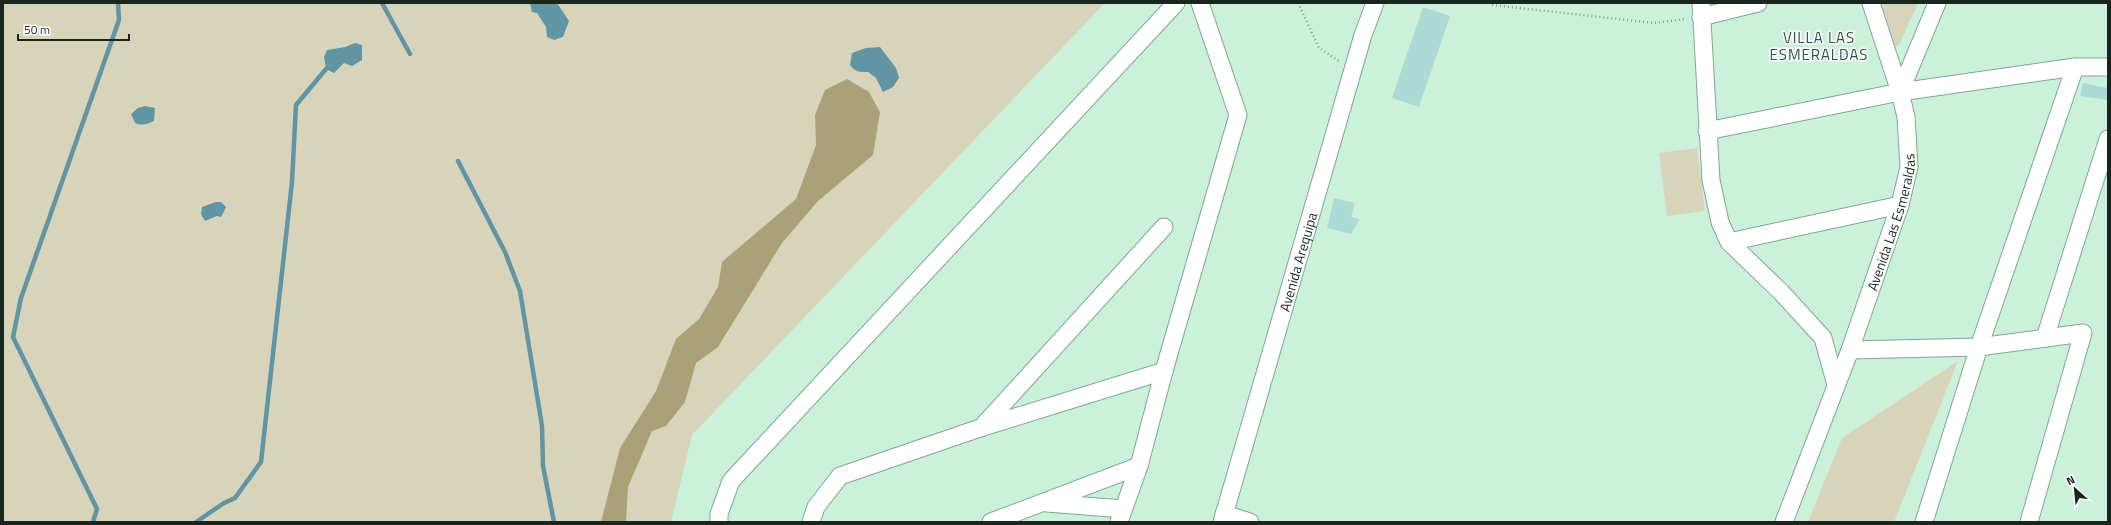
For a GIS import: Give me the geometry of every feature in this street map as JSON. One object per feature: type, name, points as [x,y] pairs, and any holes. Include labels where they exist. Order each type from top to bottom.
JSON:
[{"type":"street","points":[[719,522],[719,514],[731,482],[1176,3]]},
{"type":"street","points":[[1043,502],[1121,516],[1139,466],[1164,371],[1238,115],[1200,3]]},
{"type":"street","name":"Avenida Arequipa","points":[[1235,520],[1353,70],[1375,3]]},
{"type":"street","points":[[1758,3],[1701,10],[1711,180],[1720,222],[1728,242],[1781,292],[1822,338],[1836,384],[1784,522]]},
{"type":"street","points":[[1871,3],[1900,92]]},
{"type":"street","points":[[1900,92],[1937,3]]},
{"type":"street","points":[[1707,131],[1900,92],[2076,67],[2108,67]]},
{"type":"street","points":[[1924,522],[1979,347],[2076,67]]},
{"type":"street","name":"Avenida Las Esmeraldas","points":[[1836,384],[1850,350],[1900,205],[1910,167],[1906,117],[1900,92]]},
{"type":"street","points":[[2045,338],[2108,139]]},
{"type":"street","points":[[1728,242],[1900,205]]},
{"type":"street","points":[[980,428],[1164,227]]},
{"type":"street","points":[[1850,350],[1979,347],[2083,333],[2029,522]]},
{"type":"street","points":[[811,522],[816,507],[840,476],[980,428],[1164,371]]},
{"type":"street","points":[[991,522],[1139,466]]},
{"type":"path","points":[[1298,3],[1319,48],[1353,70]]},
{"type":"path","points":[[1492,5],[1654,23],[1701,10]]},
{"type":"shaded area","points":[[3,3],[1105,3],[692,435],[671,522],[3,522]]},
{"type":"shaded area","points":[[1881,3],[1918,3],[1899,45],[1891,49]]},
{"type":"shaded area","points":[[847,79],[869,92],[880,112],[873,155],[818,201],[782,243],[718,347],[696,363],[685,402],[666,426],[652,431],[628,487],[626,522],[601,522],[620,448],[656,391],[676,339],[699,319],[718,287],[722,262],[796,199],[816,145],[815,115],[825,90]]},
{"type":"shaded area","points":[[1697,148],[1705,211],[1667,216],[1659,153]]},
{"type":"shaded area","points":[[1958,361],[1894,522],[1808,522],[1842,438]]},
{"type":"water","points":[[530,3],[557,3],[569,21],[563,37],[554,40],[547,37],[546,27],[537,13],[532,12]]},
{"type":"water","points":[[355,43],[362,45],[362,60],[352,66],[344,63],[334,73],[326,69],[324,57],[327,50],[345,47]]},
{"type":"water","points":[[880,47],[896,68],[899,78],[893,87],[883,92],[876,78],[868,72],[860,72],[856,70],[850,65],[852,53],[866,48]]},
{"type":"water","points":[[145,106],[155,108],[154,121],[144,124],[135,123],[131,114],[138,108]]},
{"type":"water","points":[[216,202],[221,202],[226,207],[221,217],[217,216],[205,221],[201,214],[202,207]]},
{"type":"building","points":[[1423,7],[1450,16],[1419,107],[1392,98]]},
{"type":"building","points":[[2083,83],[2108,88],[2108,100],[2080,96]]},
{"type":"building","points":[[1334,198],[1355,203],[1351,217],[1360,219],[1351,234],[1327,228]]},
{"type":"waterway","points":[[93,522],[97,509],[13,337],[21,298],[119,20],[118,3]]},
{"type":"waterway","points":[[382,3],[410,54]]},
{"type":"waterway","points":[[196,522],[224,503],[235,498],[261,462],[292,182],[296,105],[326,69]]},
{"type":"waterway","points":[[458,161],[505,252],[520,291],[542,426],[543,466],[554,522]]},
{"type":"district","name":"VILLA LAS ESMERALDAS","points":[[1819,46]]}]
